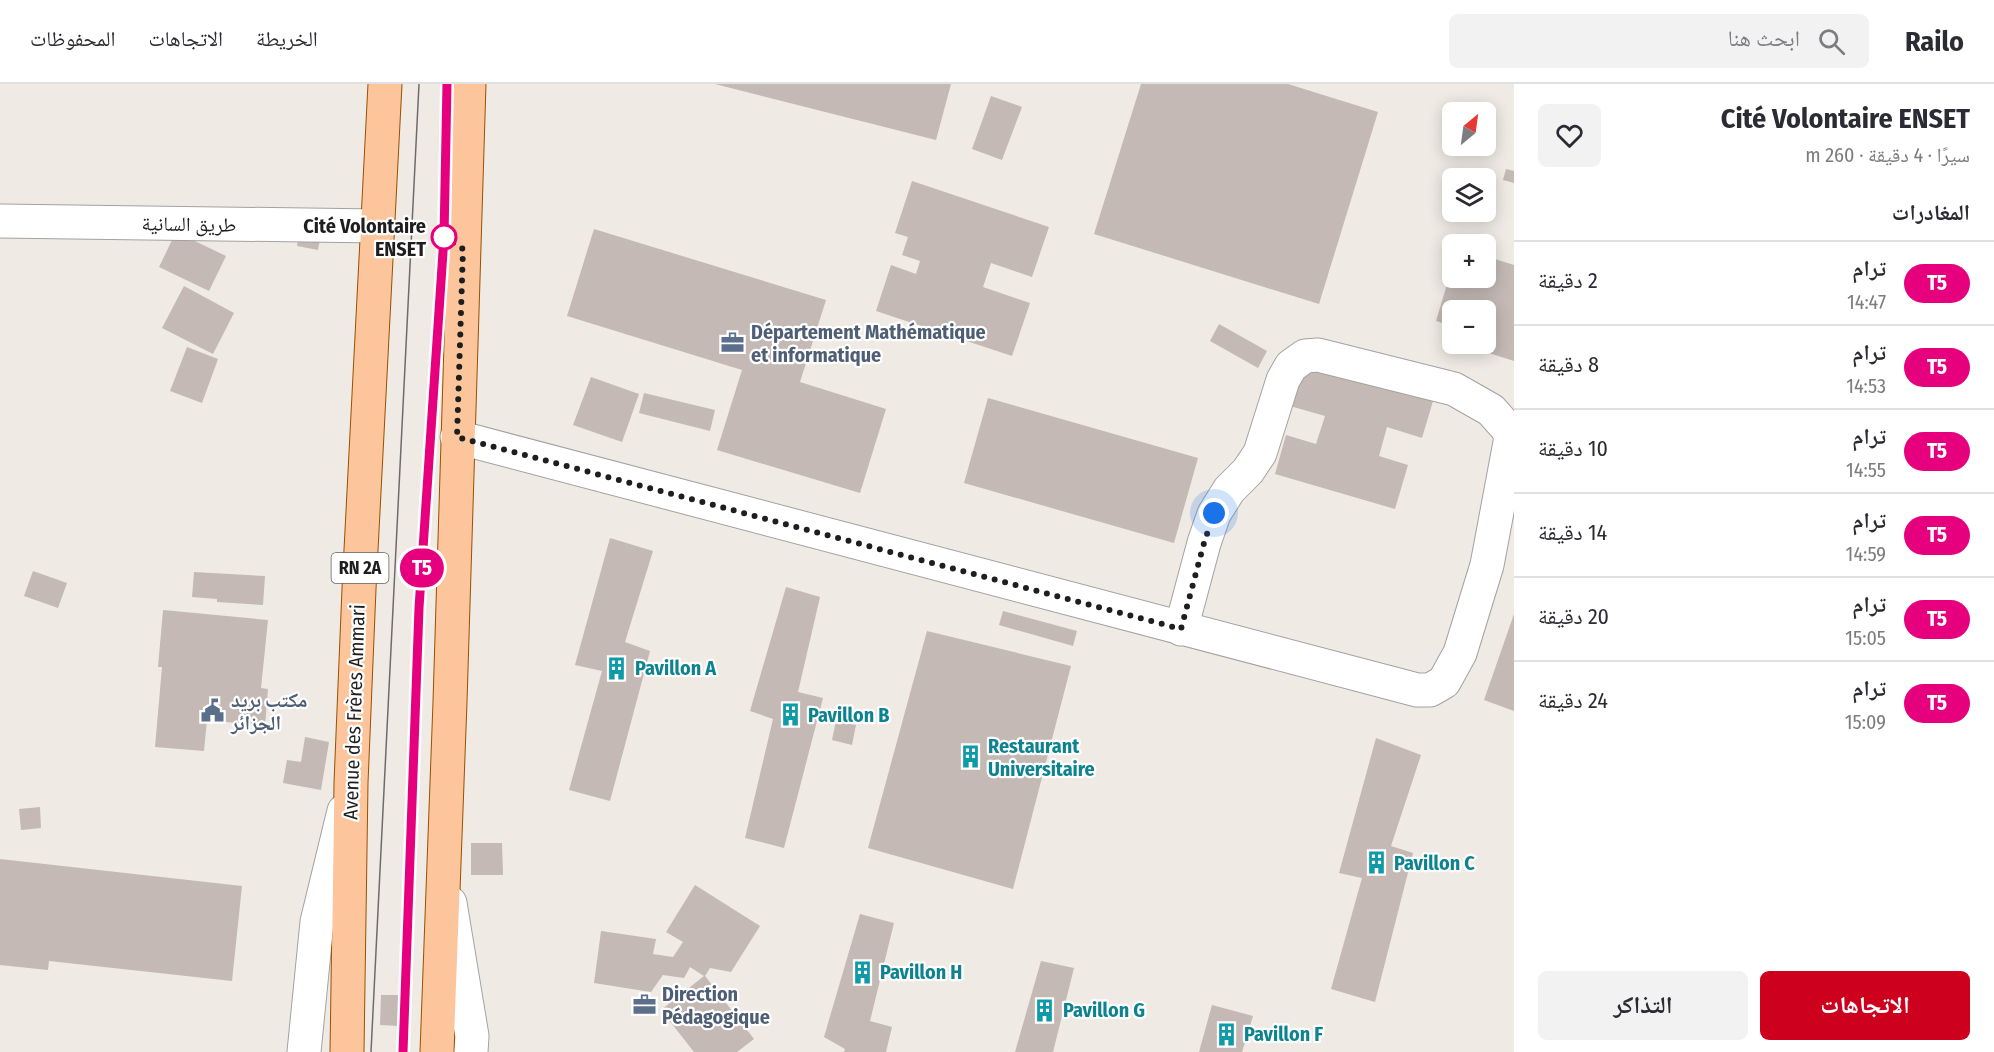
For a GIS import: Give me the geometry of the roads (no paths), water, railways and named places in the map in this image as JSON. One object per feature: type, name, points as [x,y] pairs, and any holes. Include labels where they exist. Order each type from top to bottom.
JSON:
[{"type":"main road","name":"Avenue des Frères Ammari","points":[[346,1052],[351,783],[385,84]]},
{"type":"main road","points":[[437,1052],[469,84]]},
{"type":"street","name":"طريق السانية","points":[[0,221],[378,226]]},
{"type":"street","points":[[457,437],[1181,629],[1417,690],[1430,690],[1444,682],[1460,653],[1487,565],[1511,437],[1507,428],[1491,410],[1454,389],[1318,355],[1305,356],[1298,360],[1290,366],[1283,380],[1260,453],[1248,471],[1229,490],[1214,513],[1181,629]]},
{"type":"street","points":[[304,1052],[317,922],[351,783]]},
{"type":"street","points":[[444,865],[472,1036],[471,1052]]},
{"type":"tram line","points":[[371,1052],[419,84]]},
{"type":"tram line","points":[[403,1052],[419,608],[443,237],[447,84]]},
{"type":"tram line","name":"T5","points":[[403,1052],[419,608],[444,237],[447,84]]},
{"type":"place","name":"Cité Volontaire ENSET","points":[[444,237]]},
{"type":"place","name":"Département Mathématique et informatique","points":[[733,343]]},
{"type":"place","name":"Pavillon A","points":[[617,668]]},
{"type":"place","name":"مكتب بريد الجزائر","points":[[213,711]]},
{"type":"place","name":"Pavillon B","points":[[790,715]]},
{"type":"place","name":"Restaurant Universitaire","points":[[970,757]]},
{"type":"place","name":"Pavillon C","points":[[1376,863]]},
{"type":"place","name":"Pavillon H","points":[[862,972]]},
{"type":"place","name":"Direction Pédagogique","points":[[644,1005]]},
{"type":"place","name":"Pavillon G","points":[[1045,1010]]},
{"type":"place","name":"Pavillon F","points":[[1226,1034]]}]
